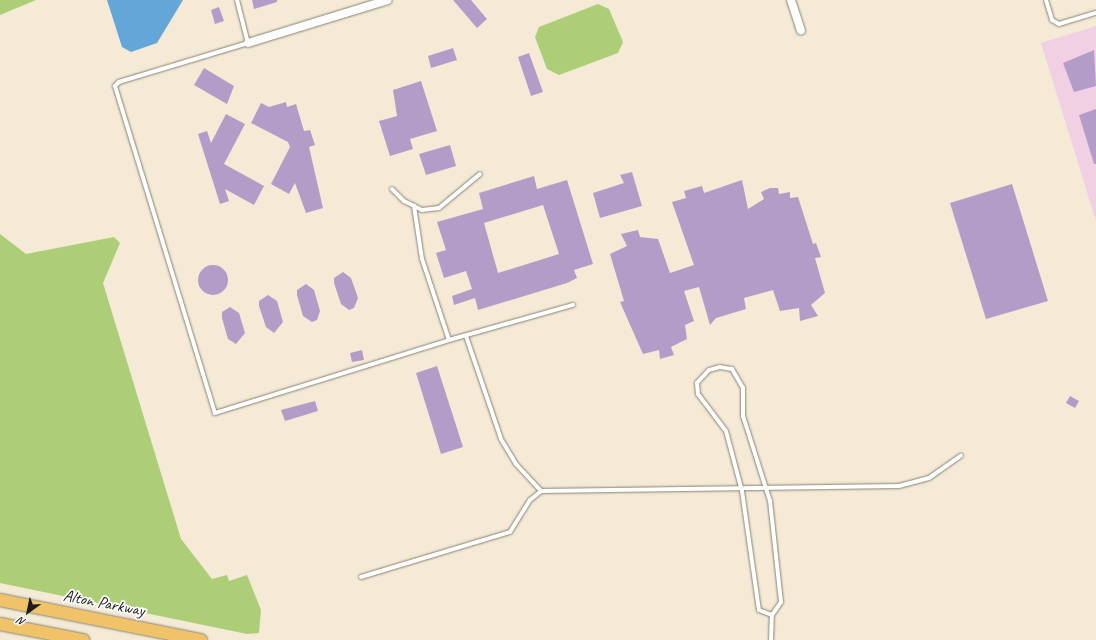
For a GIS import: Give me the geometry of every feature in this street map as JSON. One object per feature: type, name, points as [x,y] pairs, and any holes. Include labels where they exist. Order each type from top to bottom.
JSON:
[{"type":"main road","name":"Alton Parkway","points":[[0,600],[201,640]]},
{"type":"main road","points":[[0,624],[83,640]]},
{"type":"street","points":[[248,43],[388,0]]},
{"type":"street","points":[[790,0],[801,30]]},
{"type":"lane","points":[[237,0],[248,43],[118,82],[115,86],[215,413],[449,340],[573,305]]},
{"type":"lane","points":[[1046,0],[1052,20],[1059,24],[1096,13]]},
{"type":"lane","points":[[392,189],[414,206],[422,210],[439,208],[480,174]]},
{"type":"lane","points":[[414,206],[422,259],[449,340]]},
{"type":"lane","points":[[466,336],[501,439],[516,464],[542,491]]},
{"type":"lane","points":[[771,640],[772,615],[782,602],[768,490],[743,416],[743,388],[732,369],[720,367],[709,370],[697,383],[698,394],[726,431],[742,491],[759,610],[772,615]]},
{"type":"lane","points":[[361,577],[510,532],[530,500],[542,491],[742,491],[899,486],[929,478],[961,456]]},
{"type":"shaded area","points":[[1096,26],[1096,221],[1041,43]]},
{"type":"green space","points":[[0,0],[36,0],[0,15]]},
{"type":"green space","points":[[598,4],[609,9],[623,42],[618,53],[559,75],[547,69],[535,37],[539,27]]},
{"type":"green space","points":[[0,234],[26,254],[114,237],[120,243],[103,283],[181,539],[212,579],[227,575],[229,581],[247,575],[261,610],[259,633],[247,634],[0,583]]},
{"type":"water","points":[[107,0],[183,0],[157,43],[131,52],[122,47]]},
{"type":"building","points":[[252,0],[277,0],[277,2],[254,9]]},
{"type":"building","points":[[453,0],[471,0],[487,19],[477,28]]},
{"type":"building","points":[[219,7],[224,21],[215,24],[211,10]]},
{"type":"building","points":[[453,48],[457,60],[431,68],[428,56]]},
{"type":"building","points":[[1094,50],[1096,86],[1074,92],[1063,63]]},
{"type":"building","points":[[529,53],[543,92],[531,96],[518,57]]},
{"type":"building","points":[[204,68],[234,86],[227,104],[194,85]]},
{"type":"building","points":[[421,81],[437,131],[410,139],[413,149],[390,156],[379,121],[397,116],[393,90]]},
{"type":"building","points":[[286,102],[287,107],[296,104],[304,131],[310,130],[315,145],[309,147],[323,208],[306,213],[295,183],[289,194],[271,184],[290,147],[288,142],[251,123],[261,103],[269,107]]},
{"type":"building","points":[[1096,109],[1096,164],[1094,164],[1079,115]]},
{"type":"building","points":[[226,114],[245,124],[224,164],[264,186],[254,205],[225,189],[229,201],[220,204],[198,134],[207,131],[211,143]]},
{"type":"building","points":[[450,145],[456,166],[426,175],[419,154]]},
{"type":"building","points":[[632,172],[642,206],[600,218],[593,193],[624,183],[620,175]]},
{"type":"building","points":[[534,176],[537,189],[567,180],[593,264],[574,270],[577,278],[567,283],[478,310],[475,298],[454,305],[452,296],[472,289],[466,271],[444,278],[436,253],[446,250],[437,222],[483,209],[479,193]],"holes":[[[543,205],[559,254],[498,273],[484,223]]]},
{"type":"building","points":[[742,180],[748,209],[764,199],[761,192],[770,188],[778,188],[779,194],[790,192],[790,198],[798,197],[813,244],[816,243],[821,257],[815,258],[825,293],[811,305],[818,316],[800,321],[799,308],[780,311],[773,290],[744,298],[746,309],[716,318],[710,325],[699,287],[684,291],[694,321],[685,325],[687,339],[671,347],[674,355],[660,359],[659,350],[643,354],[620,302],[624,301],[610,254],[627,246],[621,234],[638,230],[640,237],[658,239],[670,273],[694,265],[672,202],[686,198],[684,191],[702,186],[704,193]]},
{"type":"building","points":[[1012,184],[1048,301],[986,319],[950,203]]},
{"type":"building","points":[[213,265],[224,269],[228,280],[224,291],[213,295],[202,291],[198,280],[202,269]]},
{"type":"building","points":[[343,272],[351,278],[358,298],[354,308],[349,310],[341,304],[334,283],[334,278]]},
{"type":"building","points":[[306,284],[314,290],[320,311],[317,320],[312,322],[303,316],[297,295],[297,290]]},
{"type":"building","points":[[268,295],[277,301],[283,322],[274,333],[266,327],[259,306],[259,301]]},
{"type":"building","points":[[230,307],[239,313],[245,333],[236,344],[228,339],[222,318],[222,312]]},
{"type":"building","points":[[362,350],[364,360],[352,362],[350,353]]},
{"type":"building","points":[[437,366],[463,447],[441,454],[416,373]]},
{"type":"building","points":[[1070,396],[1079,401],[1075,408],[1066,403]]},
{"type":"building","points":[[315,401],[318,411],[285,421],[281,410]]}]
